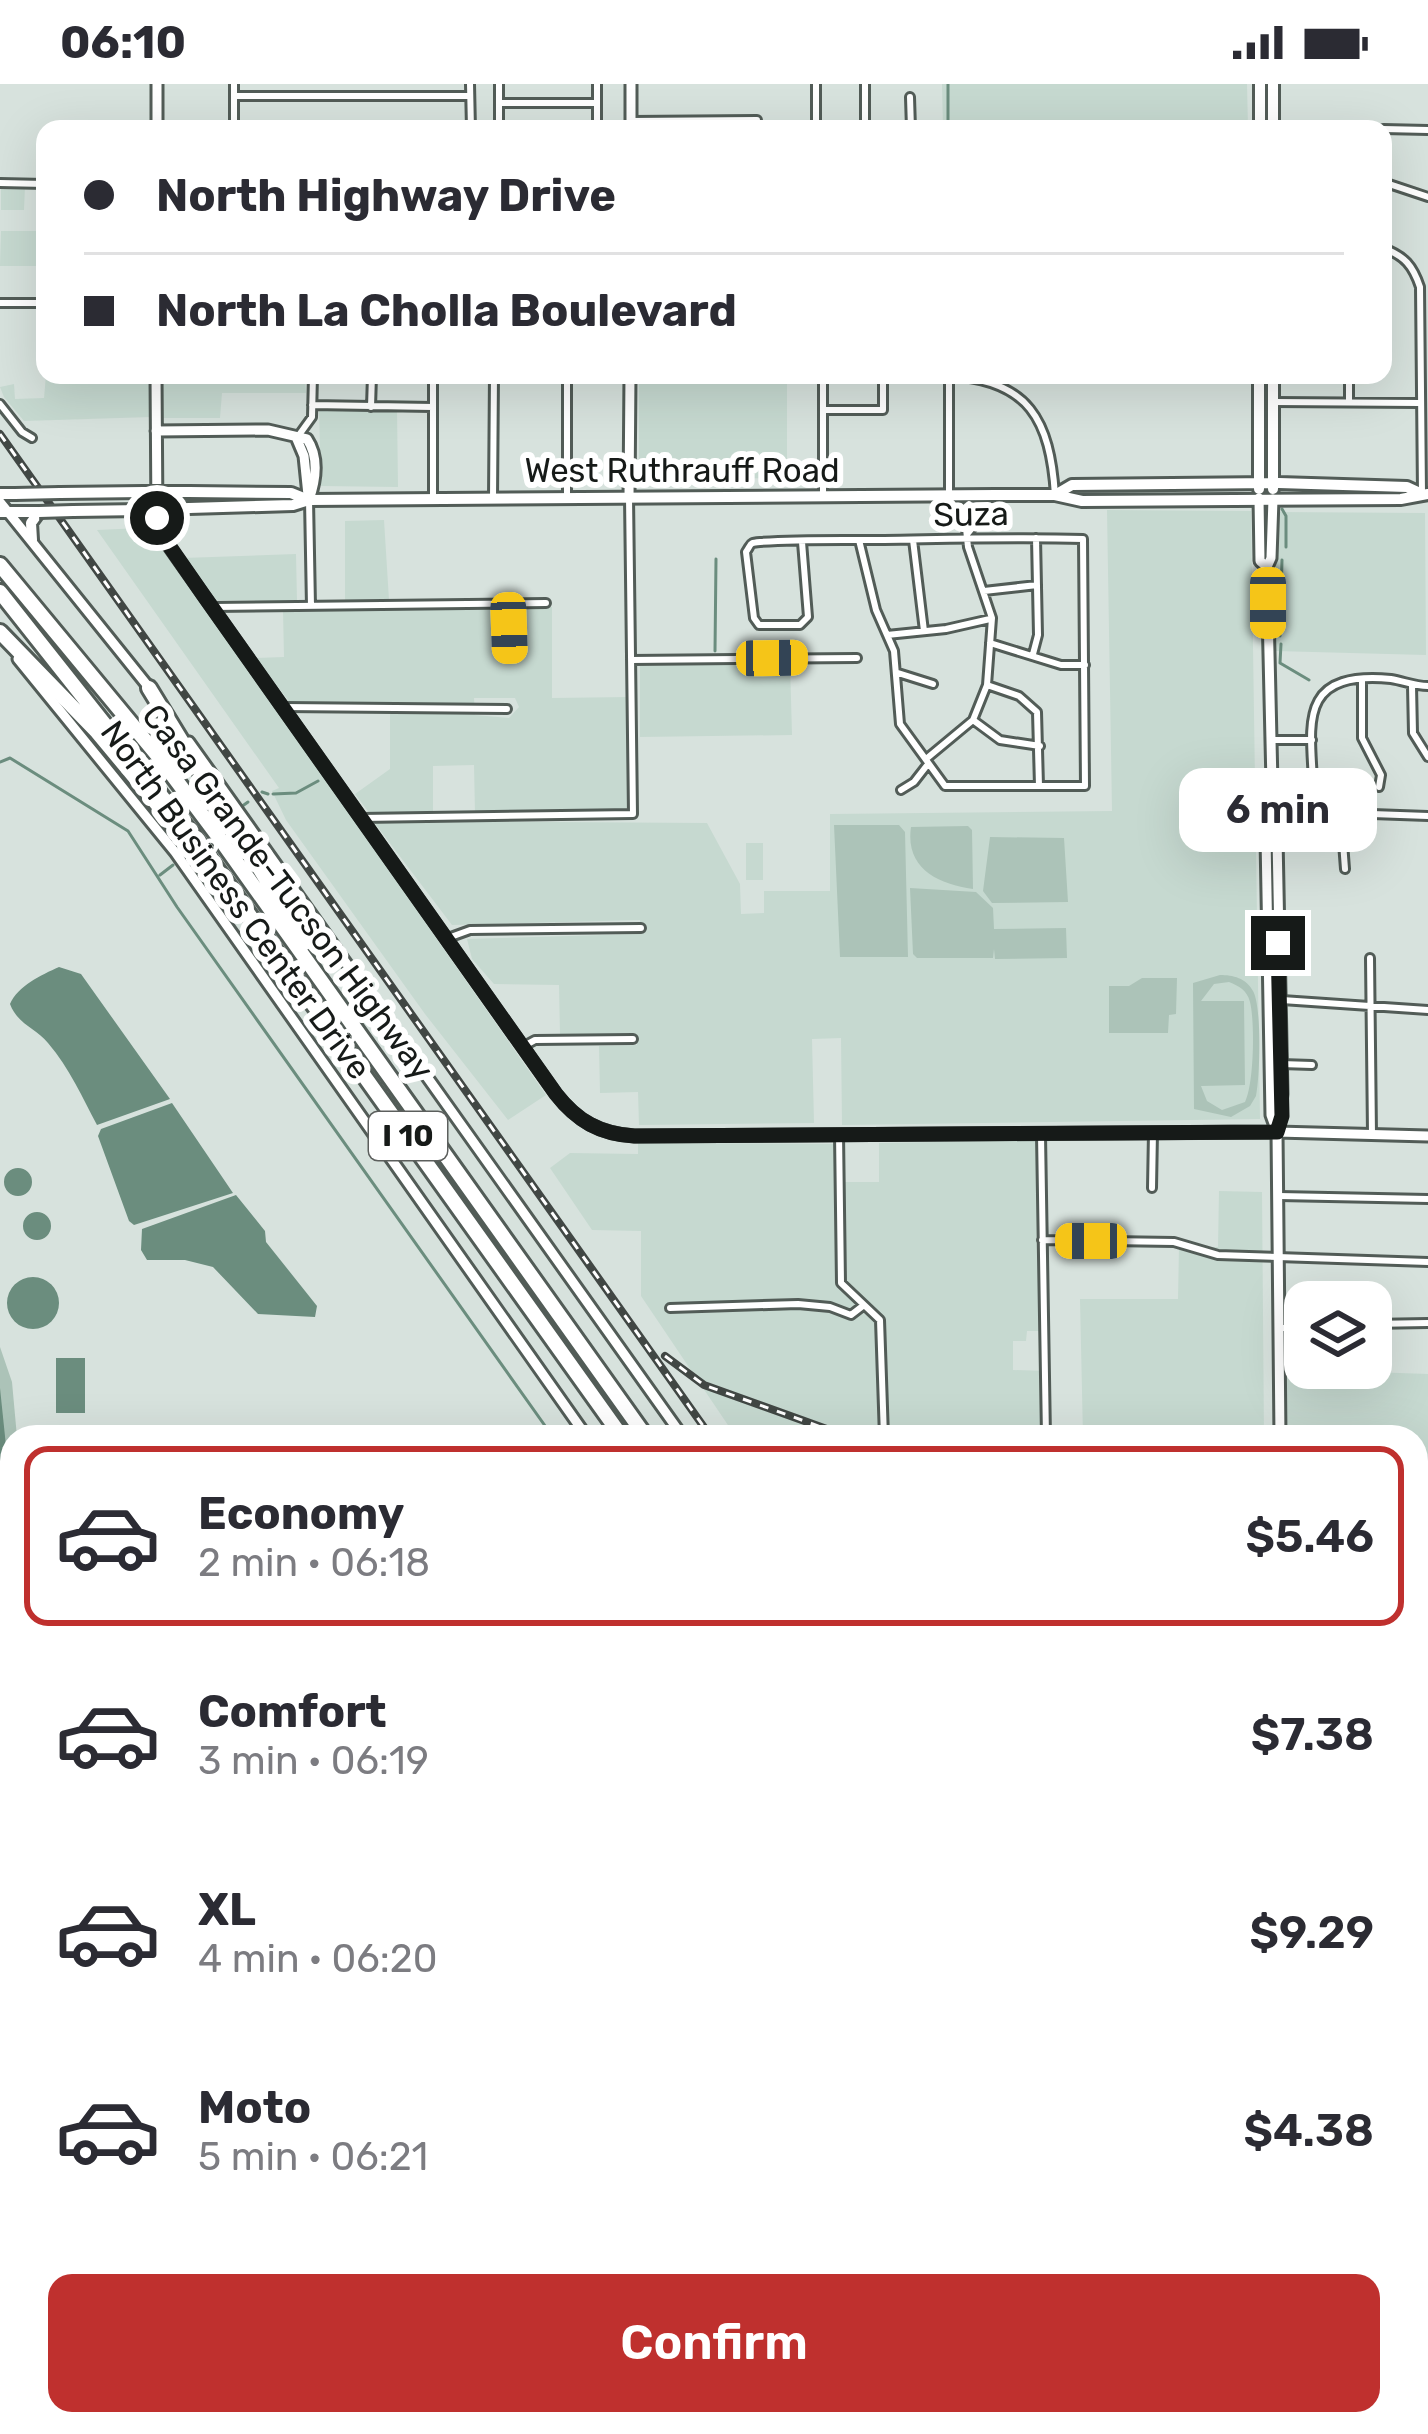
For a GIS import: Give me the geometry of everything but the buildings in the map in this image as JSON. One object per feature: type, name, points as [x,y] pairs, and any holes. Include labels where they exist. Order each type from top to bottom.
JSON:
[{"type":"highway","name":"Casa Grande-Tucson Highway","points":[[0,565],[158,756],[638,1425]]},
{"type":"highway","name":"Casa Grande-Tucson Highway","points":[[0,592],[137,761],[613,1425]]},
{"type":"highway","points":[[0,634],[97,732],[253,919]]},
{"type":"highway","points":[[149,688],[354,1024]]},
{"type":"main road","points":[[1259,84],[1266,120]]},
{"type":"main road","points":[[1269,120],[1273,84]]},
{"type":"main road","points":[[1259,384],[1259,498]]},
{"type":"main road","points":[[1273,384],[1273,499]]},
{"type":"main road","name":"West Ruthrauff Road","points":[[1055,495],[1072,485],[1259,482],[1407,487],[1425,494]]},
{"type":"main road","name":"West Ruthrauff Road","points":[[2,505],[16,494],[60,493],[291,493],[309,500]]},
{"type":"main road","name":"West Ruthrauff Road","points":[[2,505],[36,513],[293,505],[309,500],[949,496],[969,500],[1055,495],[1082,501],[1401,499],[1425,494]]},
{"type":"main road","points":[[32,540],[36,513]]},
{"type":"street","points":[[157,84],[157,120]]},
{"type":"street","points":[[234,84],[234,120]]},
{"type":"street","points":[[470,84],[471,120]]},
{"type":"street","points":[[499,120],[500,84]]},
{"type":"street","points":[[597,84],[597,120]]},
{"type":"street","points":[[631,84],[631,120]]},
{"type":"street","points":[[816,84],[816,120]]},
{"type":"street","points":[[865,84],[865,120]]},
{"type":"street","points":[[234,97],[470,97]]},
{"type":"street","points":[[910,97],[911,120]]},
{"type":"street","points":[[499,103],[597,103]]},
{"type":"street","points":[[1392,129],[1428,130]]},
{"type":"street","points":[[0,183],[36,184]]},
{"type":"street","points":[[1392,185],[1428,197]]},
{"type":"street","points":[[1392,251],[1413,267],[1424,287],[1420,403],[1425,494]]},
{"type":"street","points":[[0,303],[36,303]]},
{"type":"street","points":[[156,384],[158,524],[282,707],[578,1119],[601,1130],[634,1136],[1153,1132],[1428,1136]]},
{"type":"street","points":[[296,437],[309,426],[313,384]]},
{"type":"street","points":[[371,407],[372,384]]},
{"type":"street","points":[[433,384],[433,499]]},
{"type":"street","points":[[493,498],[494,384]]},
{"type":"street","points":[[567,384],[567,498]]},
{"type":"street","points":[[361,818],[633,814],[630,384]]},
{"type":"street","points":[[823,384],[823,496]]},
{"type":"street","points":[[823,410],[883,410],[883,384]]},
{"type":"street","points":[[949,384],[949,496]]},
{"type":"street","points":[[997,384],[1037,415],[1052,452],[1055,495]]},
{"type":"street","points":[[1008,388],[1010,384]]},
{"type":"street","points":[[1349,384],[1349,402]]},
{"type":"street","points":[[1273,402],[1420,403]]},
{"type":"street","points":[[0,404],[32,438]]},
{"type":"street","points":[[312,405],[433,407]]},
{"type":"street","points":[[155,430],[268,430],[296,437]]},
{"type":"street","points":[[296,437],[304,456],[309,500],[310,606]]},
{"type":"street","points":[[1259,498],[1260,561],[1267,568]]},
{"type":"street","points":[[1273,499],[1267,568],[1273,827],[1266,838],[1281,1064],[1282,1116],[1277,1132]]},
{"type":"street","points":[[901,790],[973,720],[987,685],[992,618],[968,536],[973,527],[969,500]]},
{"type":"street","points":[[2,505],[149,688],[674,1425]]},
{"type":"street","name":"Suza","points":[[802,542],[807,623],[755,626],[746,552],[750,542],[968,536],[1083,539],[1086,665]]},
{"type":"street","points":[[1033,654],[1038,634],[1036,537]]},
{"type":"street","points":[[914,539],[924,632]]},
{"type":"street","points":[[859,540],[898,673],[900,724],[945,786],[1085,786],[1086,665],[1061,665],[990,643]]},
{"type":"street","points":[[984,591],[1037,585]]},
{"type":"street","points":[[508,603],[510,654]]},
{"type":"street","points":[[212,607],[546,603]]},
{"type":"street","points":[[887,635],[992,618]]},
{"type":"street","name":"North Business Center Drive","points":[[0,634],[175,852],[579,1425]]},
{"type":"street","points":[[632,659],[857,658]]},
{"type":"street","points":[[898,673],[934,684]]},
{"type":"street","points":[[1362,679],[1362,738],[1381,775],[1379,787]]},
{"type":"street","points":[[1318,683],[1328,688],[1362,679],[1392,679],[1428,686]]},
{"type":"street","points":[[987,685],[1019,697],[1037,712],[1039,786]]},
{"type":"street","points":[[1412,686],[1413,733],[1428,757]]},
{"type":"street","points":[[1314,800],[1312,714],[1328,688]]},
{"type":"street","points":[[282,707],[507,709]]},
{"type":"street","points":[[973,720],[1000,740],[1041,746]]},
{"type":"street","points":[[1269,740],[1312,740]]},
{"type":"street","points":[[1272,812],[1358,814]]},
{"type":"street","points":[[1372,814],[1428,816]]},
{"type":"street","points":[[1341,816],[1345,868]]},
{"type":"street","points":[[446,938],[470,930],[641,928]]},
{"type":"street","points":[[1370,958],[1372,1134]]},
{"type":"street","points":[[1275,1000],[1428,1010]]},
{"type":"street","points":[[1275,1000],[1271,1115],[1277,1132],[1279,1196],[1280,1425]]},
{"type":"street","points":[[523,1047],[535,1040],[633,1039]]},
{"type":"street","points":[[1281,1064],[1312,1065]]},
{"type":"street","points":[[1282,1116],[1288,1124],[1312,1132]]},
{"type":"street","points":[[1152,1188],[1153,1132]]},
{"type":"street","points":[[1041,1133],[1046,1425]]},
{"type":"street","points":[[838,1134],[841,1283],[880,1320],[884,1425]]},
{"type":"street","points":[[1279,1196],[1428,1199]]},
{"type":"street","points":[[1042,1240],[1174,1242],[1218,1255],[1428,1262]]},
{"type":"street","points":[[670,1308],[798,1304],[851,1315],[864,1305]]},
{"type":"street","points":[[1392,1324],[1428,1323]]},
{"type":"street","points":[[1279,1328],[1284,1328]]},
{"type":"shaded area","points":[[942,84],[1247,84],[1248,120],[943,120]]},
{"type":"shaded area","points":[[1,187],[25,187],[24,210],[1,210]]},
{"type":"shaded area","points":[[1,231],[36,231],[36,266],[0,266]]},
{"type":"shaded area","points":[[14,384],[15,399],[44,398],[45,384],[150,384],[151,417],[24,421],[0,387]]},
{"type":"shaded area","points":[[163,384],[306,384],[306,393],[222,393],[220,418],[162,418]]},
{"type":"shaded area","points":[[639,384],[787,384],[787,478],[639,479]]},
{"type":"shaded area","points":[[319,409],[397,409],[398,487],[321,486]]},
{"type":"shaded area","points":[[1107,510],[1251,511],[1260,1119],[842,1125],[841,1038],[812,1039],[814,1123],[639,1125],[638,1092],[600,1093],[599,1046],[637,1045],[637,1034],[560,1034],[559,985],[494,984],[472,959],[467,939],[640,934],[640,920],[452,925],[373,821],[707,823],[740,884],[741,914],[764,913],[764,891],[830,891],[830,814],[1112,811]]},
{"type":"shaded area","points":[[1276,512],[1425,513],[1426,655],[1275,651]]},
{"type":"shaded area","points":[[384,520],[389,600],[345,601],[345,521]]},
{"type":"shaded area","points":[[141,528],[168,555],[546,1095],[508,1120],[425,1014],[286,820],[272,791],[279,788],[97,530]]},
{"type":"shaded area","points":[[296,554],[297,601],[213,600],[183,558]]},
{"type":"shaded area","points":[[503,607],[504,651],[514,650],[513,607],[552,607],[552,698],[629,697],[629,810],[475,813],[474,765],[433,766],[433,814],[370,814],[355,794],[390,769],[390,703],[291,704],[256,658],[284,657],[283,610]],"holes":[[[474,698],[515,698],[519,707],[509,718],[475,715]]]},
{"type":"shaded area","points":[[790,663],[792,735],[640,737],[640,664]]},
{"type":"shaded area","points":[[834,825],[899,825],[905,832],[908,957],[840,957]]},
{"type":"shaded area","points":[[968,826],[972,830],[973,889],[926,872],[910,841],[911,827]]},
{"type":"shaded area","points":[[990,837],[1064,838],[1068,902],[992,903],[983,891]]},
{"type":"shaded area","points":[[746,843],[763,843],[763,880],[746,880]]},
{"type":"shaded area","points":[[910,888],[976,892],[993,908],[994,929],[1066,928],[1067,958],[995,959],[994,949],[993,958],[917,958]]},
{"type":"shaded area","points":[[59,967],[81,974],[170,1099],[97,1125],[56,1053],[10,1004],[24,986]]},
{"type":"shaded area","points":[[1220,975],[1234,977],[1247,983],[1256,999],[1256,1096],[1250,1106],[1231,1117],[1194,1109],[1193,983]],"holes":[[[1229,982],[1245,991],[1250,1002],[1252,1068],[1245,1102],[1222,1110],[1207,1101],[1201,1086],[1245,1085],[1244,1001],[1201,1001],[1214,984]]]},
{"type":"shaded area","points":[[1142,978],[1177,978],[1176,1014],[1169,1015],[1168,1033],[1109,1033],[1109,986],[1129,986]]},
{"type":"shaded area","points":[[172,1103],[233,1193],[134,1225],[98,1136],[101,1129]]},
{"type":"shaded area","points":[[1045,1140],[1047,1331],[1027,1331],[1026,1341],[1013,1341],[1013,1370],[1047,1371],[1049,1425],[728,1425],[641,1296],[641,1231],[592,1230],[550,1168],[570,1153],[638,1154],[638,1143],[844,1144],[844,1182],[879,1182],[879,1143]]},
{"type":"shaded area","points":[[18,1168],[28,1172],[32,1182],[28,1192],[18,1196],[8,1192],[4,1182],[8,1172]]},
{"type":"shaded area","points":[[1219,1191],[1262,1192],[1264,1425],[1083,1425],[1080,1299],[1178,1299],[1179,1247],[1218,1247]]},
{"type":"shaded area","points":[[236,1195],[317,1306],[315,1317],[258,1314],[213,1267],[185,1260],[147,1260],[141,1250],[142,1229]]},
{"type":"shaded area","points":[[37,1212],[47,1216],[51,1226],[47,1236],[37,1240],[27,1236],[23,1226],[27,1216]]},
{"type":"shaded area","points":[[33,1277],[51,1285],[59,1303],[51,1321],[33,1329],[15,1321],[7,1303],[15,1285]]},
{"type":"shaded area","points":[[0,1347],[12,1382],[16,1425],[0,1425]]},
{"type":"shaded area","points":[[56,1358],[85,1358],[85,1413],[56,1413]]},
{"type":"shaded area","points":[[1392,1373],[1428,1374],[1428,1425],[1287,1425],[1286,1389],[1392,1389]]},
{"type":"waterway","points":[[948,84],[948,120]]},
{"type":"waterway","points":[[1282,509],[1286,547]]},
{"type":"waterway","points":[[715,651],[716,559]]},
{"type":"waterway","points":[[1280,636],[1282,560]]},
{"type":"waterway","points":[[1281,644],[1280,663],[1309,680]]},
{"type":"waterway","points":[[0,762],[10,758],[128,831],[544,1425]]},
{"type":"waterway","points":[[273,794],[296,793],[318,781]]},
{"type":"waterway","points":[[262,792],[268,794]]},
{"type":"waterway","points":[[241,807],[248,802]]},
{"type":"waterway","points":[[160,875],[173,865]]},
{"type":"railway","points":[[0,434],[702,1425]]},
{"type":"railway","points":[[665,1356],[704,1385],[816,1425]]},
{"type":"route","points":[[157,518],[168,544],[204,596],[556,1094],[578,1119],[601,1130],[634,1136],[1277,1132],[1282,1116],[1278,943]]}]
